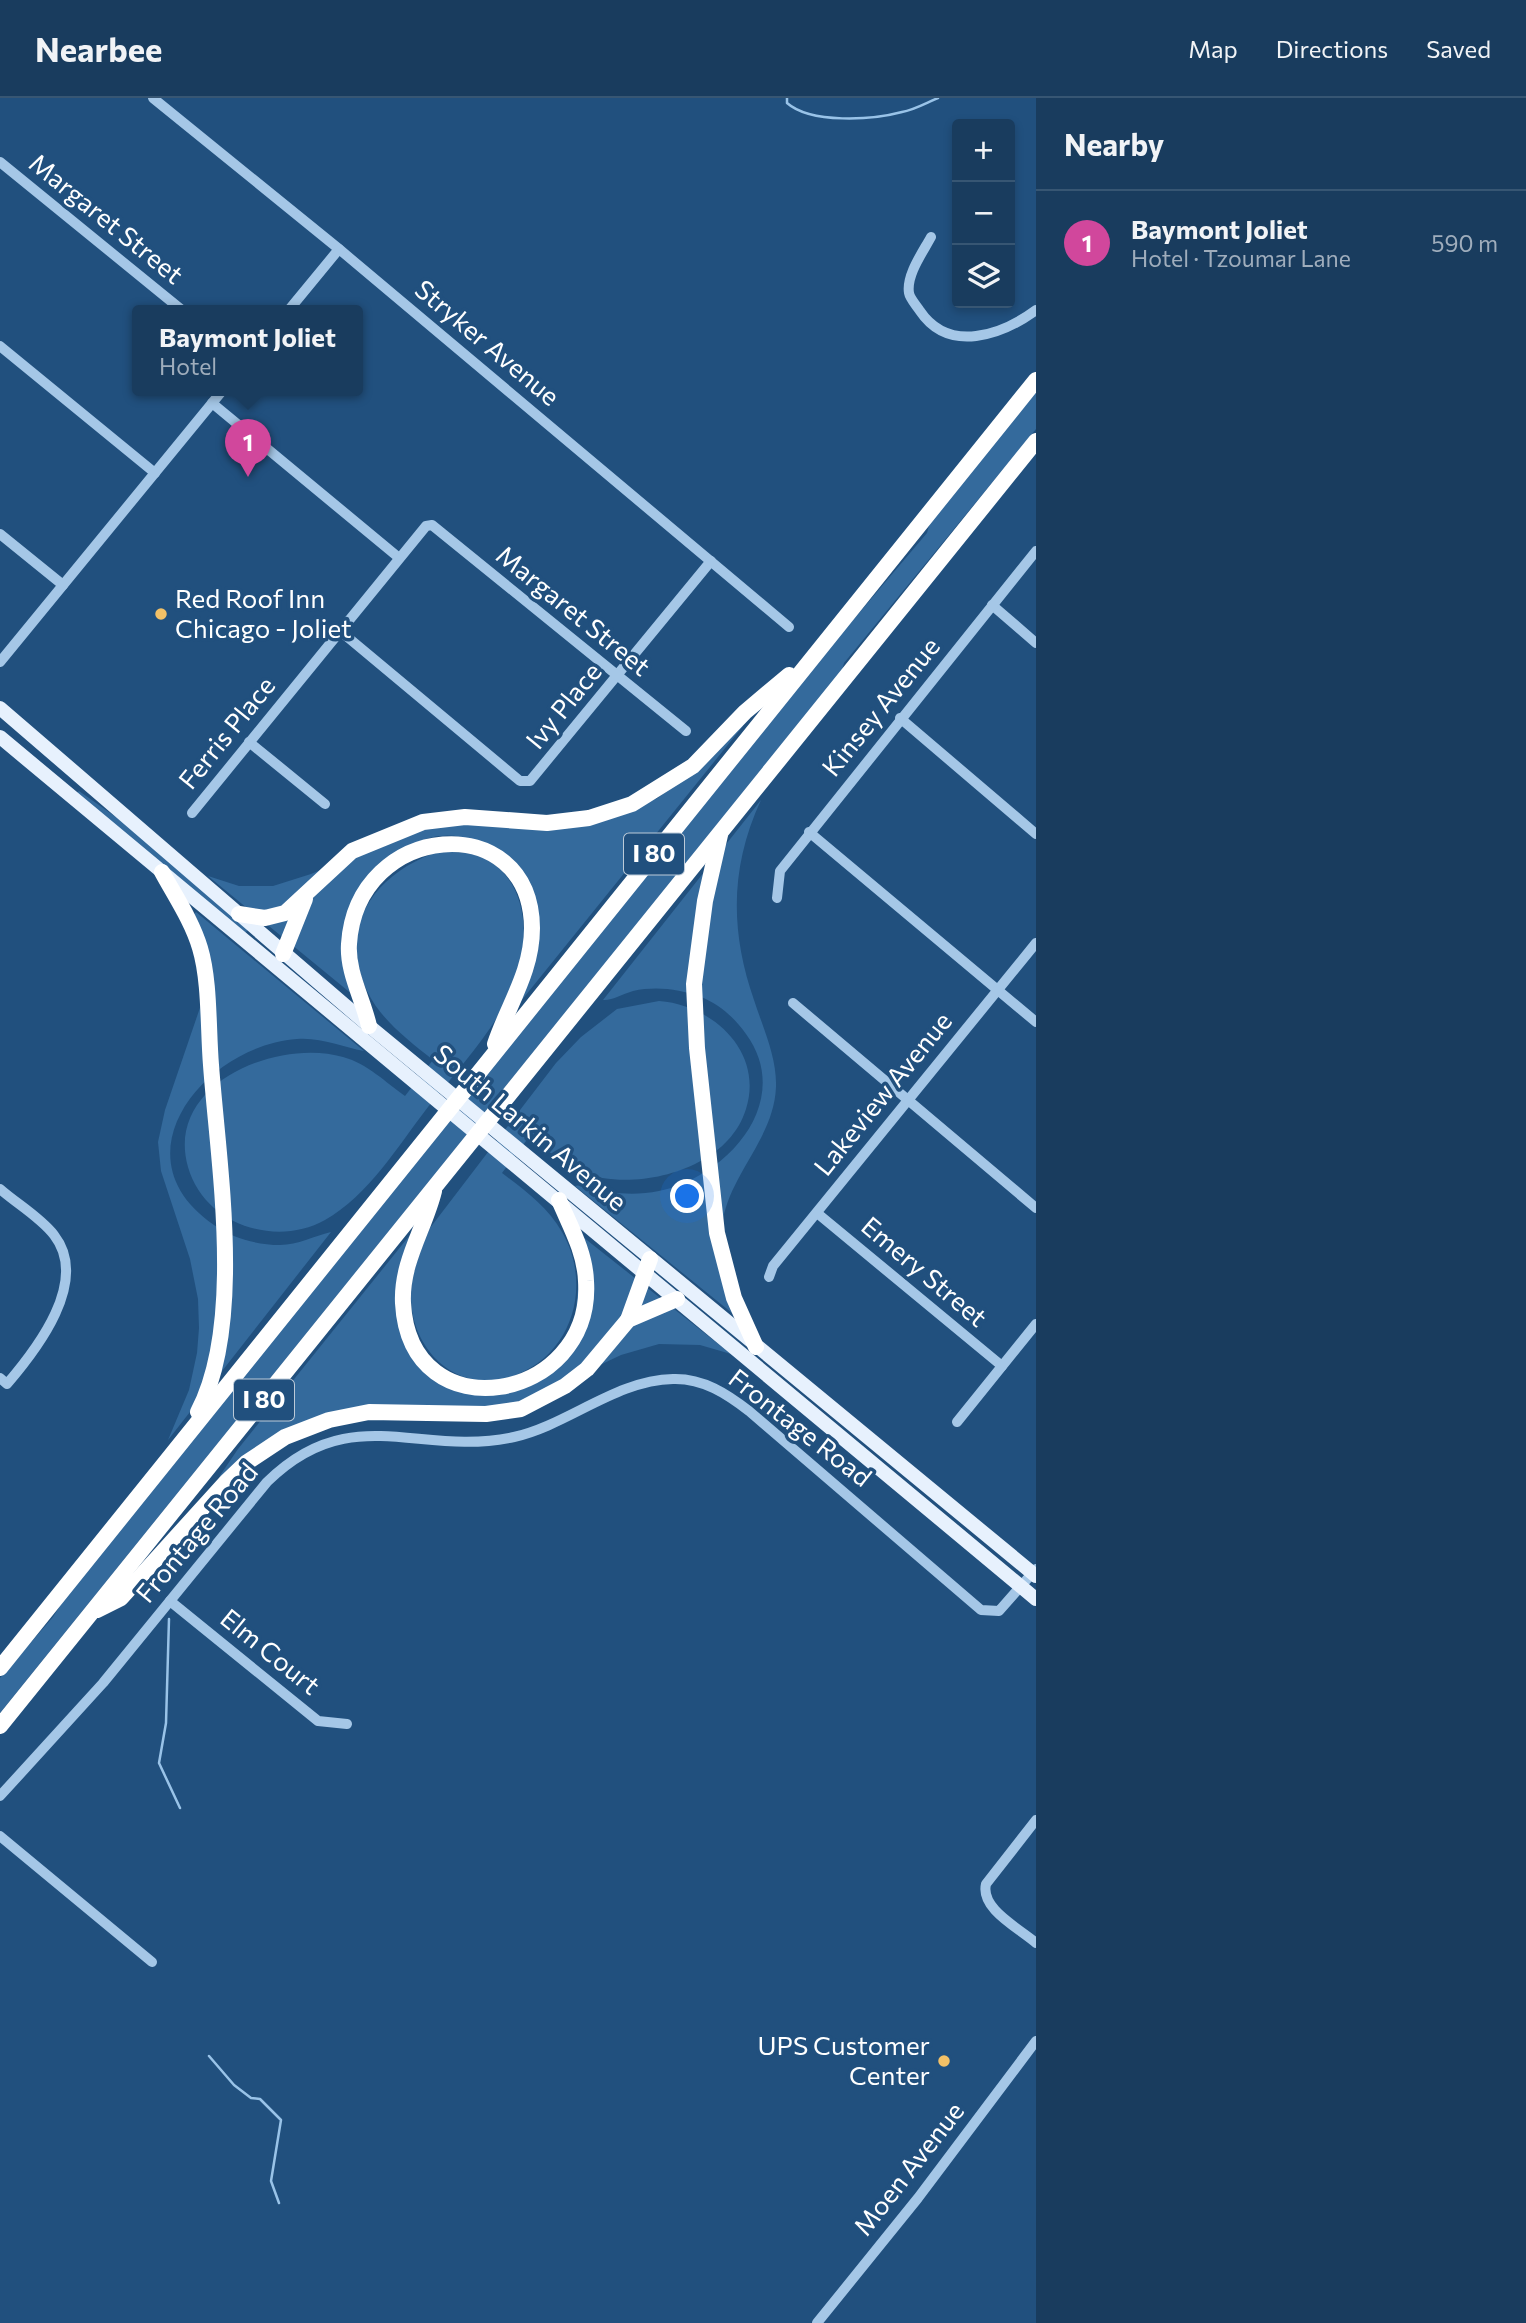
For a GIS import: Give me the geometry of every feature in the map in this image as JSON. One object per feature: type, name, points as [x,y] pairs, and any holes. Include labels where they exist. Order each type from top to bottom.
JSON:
[{"type":"highway","name":"I 80","points":[[0,1668],[1036,380]]},
{"type":"highway","name":"I 80","points":[[0,1726],[1036,441]]},
{"type":"highway","points":[[239,914],[276,916],[305,896],[352,852],[423,822],[465,817],[558,822],[589,818],[632,804],[693,766],[745,712],[818,651]]},
{"type":"highway","points":[[720,833],[705,901],[694,984],[697,1048],[717,1233],[730,1289],[756,1347]]},
{"type":"highway","points":[[369,1026],[351,967],[348,947],[355,909],[364,893],[390,863],[417,848],[447,843],[474,846],[497,859],[516,877],[530,909],[532,926],[531,948],[524,974],[490,1057]]},
{"type":"highway","points":[[162,872],[201,951],[223,1206],[225,1282],[216,1356],[204,1401],[186,1436]]},
{"type":"highway","points":[[283,954],[305,896]]},
{"type":"highway","points":[[435,1186],[429,1213],[407,1267],[404,1313],[411,1338],[426,1363],[447,1379],[471,1388],[501,1388],[526,1380],[549,1366],[573,1338],[582,1319],[587,1282],[577,1242],[559,1200]]},
{"type":"highway","points":[[92,1613],[121,1598],[226,1482],[254,1457],[285,1437],[329,1420],[369,1412],[486,1414],[521,1409],[565,1386],[587,1369],[628,1320],[648,1266]]},
{"type":"highway","points":[[628,1320],[677,1298]]},
{"type":"main road","name":"South Larkin Avenue","points":[[0,708],[369,1026],[421,1078],[511,1160],[559,1200],[756,1347],[1035,1573]]},
{"type":"main road","name":"South Larkin Avenue","points":[[0,737],[162,872],[421,1078],[527,1157],[648,1266],[677,1298],[1036,1598]]},
{"type":"street","name":"Stryker Avenue","points":[[153,98],[339,249],[789,627]]},
{"type":"street","name":"Margaret Street","points":[[0,162],[176,305]]},
{"type":"street","points":[[931,237],[910,281],[909,295],[928,323],[943,333],[968,337],[992,335],[1036,310]]},
{"type":"street","points":[[293,305],[339,249]]},
{"type":"street","points":[[0,346],[156,472]]},
{"type":"street","points":[[0,663],[218,396]]},
{"type":"street","points":[[212,403],[398,557]]},
{"type":"street","name":"Margaret Street","points":[[432,525],[686,731]]},
{"type":"street","name":"Ferris Place","points":[[192,813],[421,528],[432,525]]},
{"type":"street","points":[[0,534],[63,585]]},
{"type":"street","name":"Kinsey Avenue","points":[[777,898],[780,871],[809,832],[1036,551]]},
{"type":"street","name":"Ivy Place","points":[[339,630],[520,781],[530,781],[711,561]]},
{"type":"street","points":[[992,605],[1036,643]]},
{"type":"street","points":[[900,718],[1036,834]]},
{"type":"street","points":[[249,742],[325,804]]},
{"type":"street","points":[[809,832],[1036,1022]]},
{"type":"street","name":"Lakeview Avenue","points":[[769,1276],[773,1266],[906,1099],[1036,943]]},
{"type":"street","points":[[793,1003],[1036,1208]]},
{"type":"street","points":[[0,1189],[54,1236],[66,1269],[63,1292],[38,1344],[4,1381]]},
{"type":"street","name":"Emery Street","points":[[817,1213],[1002,1366]]},
{"type":"street","points":[[957,1422],[1036,1324]]},
{"type":"street","name":"Frontage Road","points":[[0,1796],[103,1683],[267,1482],[286,1464],[313,1448],[361,1436],[482,1440],[515,1437],[634,1387],[672,1379],[696,1381],[730,1396],[869,1511],[981,1611],[999,1611],[1035,1573]]},
{"type":"street","name":"Elm Court","points":[[170,1601],[318,1721],[346,1724]]},
{"type":"street","points":[[1036,1821],[986,1884],[984,1892],[987,1903],[1036,1942]]},
{"type":"street","points":[[0,1836],[152,1962]]},
{"type":"street","name":"Moen Avenue","points":[[817,2323],[918,2198],[1036,2041]]},
{"type":"shaded area","points":[[1036,392],[1036,429],[844,663],[842,670],[0,1713],[0,1678],[53,1617],[65,1598],[831,646],[927,533],[930,522]]},
{"type":"shaded area","points":[[740,725],[743,726],[521,1001],[533,901],[472,841],[454,836],[434,837],[415,843],[397,853],[365,882],[354,899],[345,925],[346,955],[353,995],[208,876],[239,886],[273,886],[311,874],[417,829],[455,823],[540,828],[656,799],[699,769]]},
{"type":"shaded area","points":[[79,791],[130,827],[248,930],[245,933],[77,793]]},
{"type":"shaded area","points":[[761,800],[743,850],[737,924],[746,974],[772,1054],[776,1087],[768,1122],[735,1186],[723,1219],[722,1230],[734,1292],[732,1313],[575,1186],[629,1194],[648,1193],[676,1186],[705,1172],[724,1158],[753,1122],[761,1101],[763,1079],[758,1056],[746,1034],[726,1012],[701,997],[667,989],[642,989],[603,1000]]},
{"type":"shaded area","points":[[440,851],[471,854],[491,863],[506,876],[517,894],[524,936],[522,958],[517,979],[501,1012],[369,1184],[341,1210],[305,1228],[285,1232],[264,1231],[225,1216],[209,1203],[196,1187],[188,1167],[185,1137],[193,1112],[210,1090],[232,1073],[260,1061],[288,1054],[317,1053],[343,1057],[360,1064],[405,1096],[433,1060],[396,1029],[373,1001],[359,967],[356,944],[360,923],[368,904],[381,887],[398,872]]},
{"type":"shaded area","points":[[196,912],[364,1051],[306,1039],[263,1046],[231,1061],[204,1083],[183,1109],[172,1138],[172,1168],[185,1198],[214,1225],[237,1237],[271,1245],[293,1244],[331,1232],[168,1440],[189,1390],[199,1328],[198,1299],[190,1259],[161,1171],[158,1142],[165,1110],[204,996],[193,916]]},
{"type":"shaded area","points":[[659,1001],[679,1004],[715,1022],[730,1035],[741,1051],[748,1069],[750,1088],[746,1109],[736,1130],[720,1148],[700,1162],[653,1177],[628,1180],[582,1173],[529,1137],[502,1173],[543,1207],[562,1232],[576,1275],[576,1298],[571,1319],[561,1338],[547,1355],[529,1369],[507,1378],[488,1381],[470,1379],[454,1373],[440,1363],[420,1335],[411,1300],[414,1272],[430,1228],[556,1063],[581,1037],[617,1009]]},
{"type":"shaded area","points":[[414,1230],[399,1320],[459,1391],[500,1394],[524,1387],[542,1378],[572,1349],[583,1237],[731,1354],[700,1345],[659,1344],[621,1355],[518,1404],[487,1410],[369,1406],[335,1412],[219,1477],[238,1449]]},
{"type":"waterway","points":[[787,98],[787,103],[798,110],[842,118],[889,115],[911,110],[938,98]]},
{"type":"waterway","points":[[169,1619],[166,1723],[159,1763],[180,1808]]},
{"type":"waterway","points":[[209,2056],[234,2085],[251,2098],[260,2099],[281,2120],[271,2181],[279,2203]]},
{"type":"place","name":"Baymont Joliet","points":[[248,477]]},
{"type":"place","name":"Red Roof Inn Chicago - Joliet","points":[[161,614]]},
{"type":"place","name":"UPS Customer Center","points":[[944,2061]]}]
